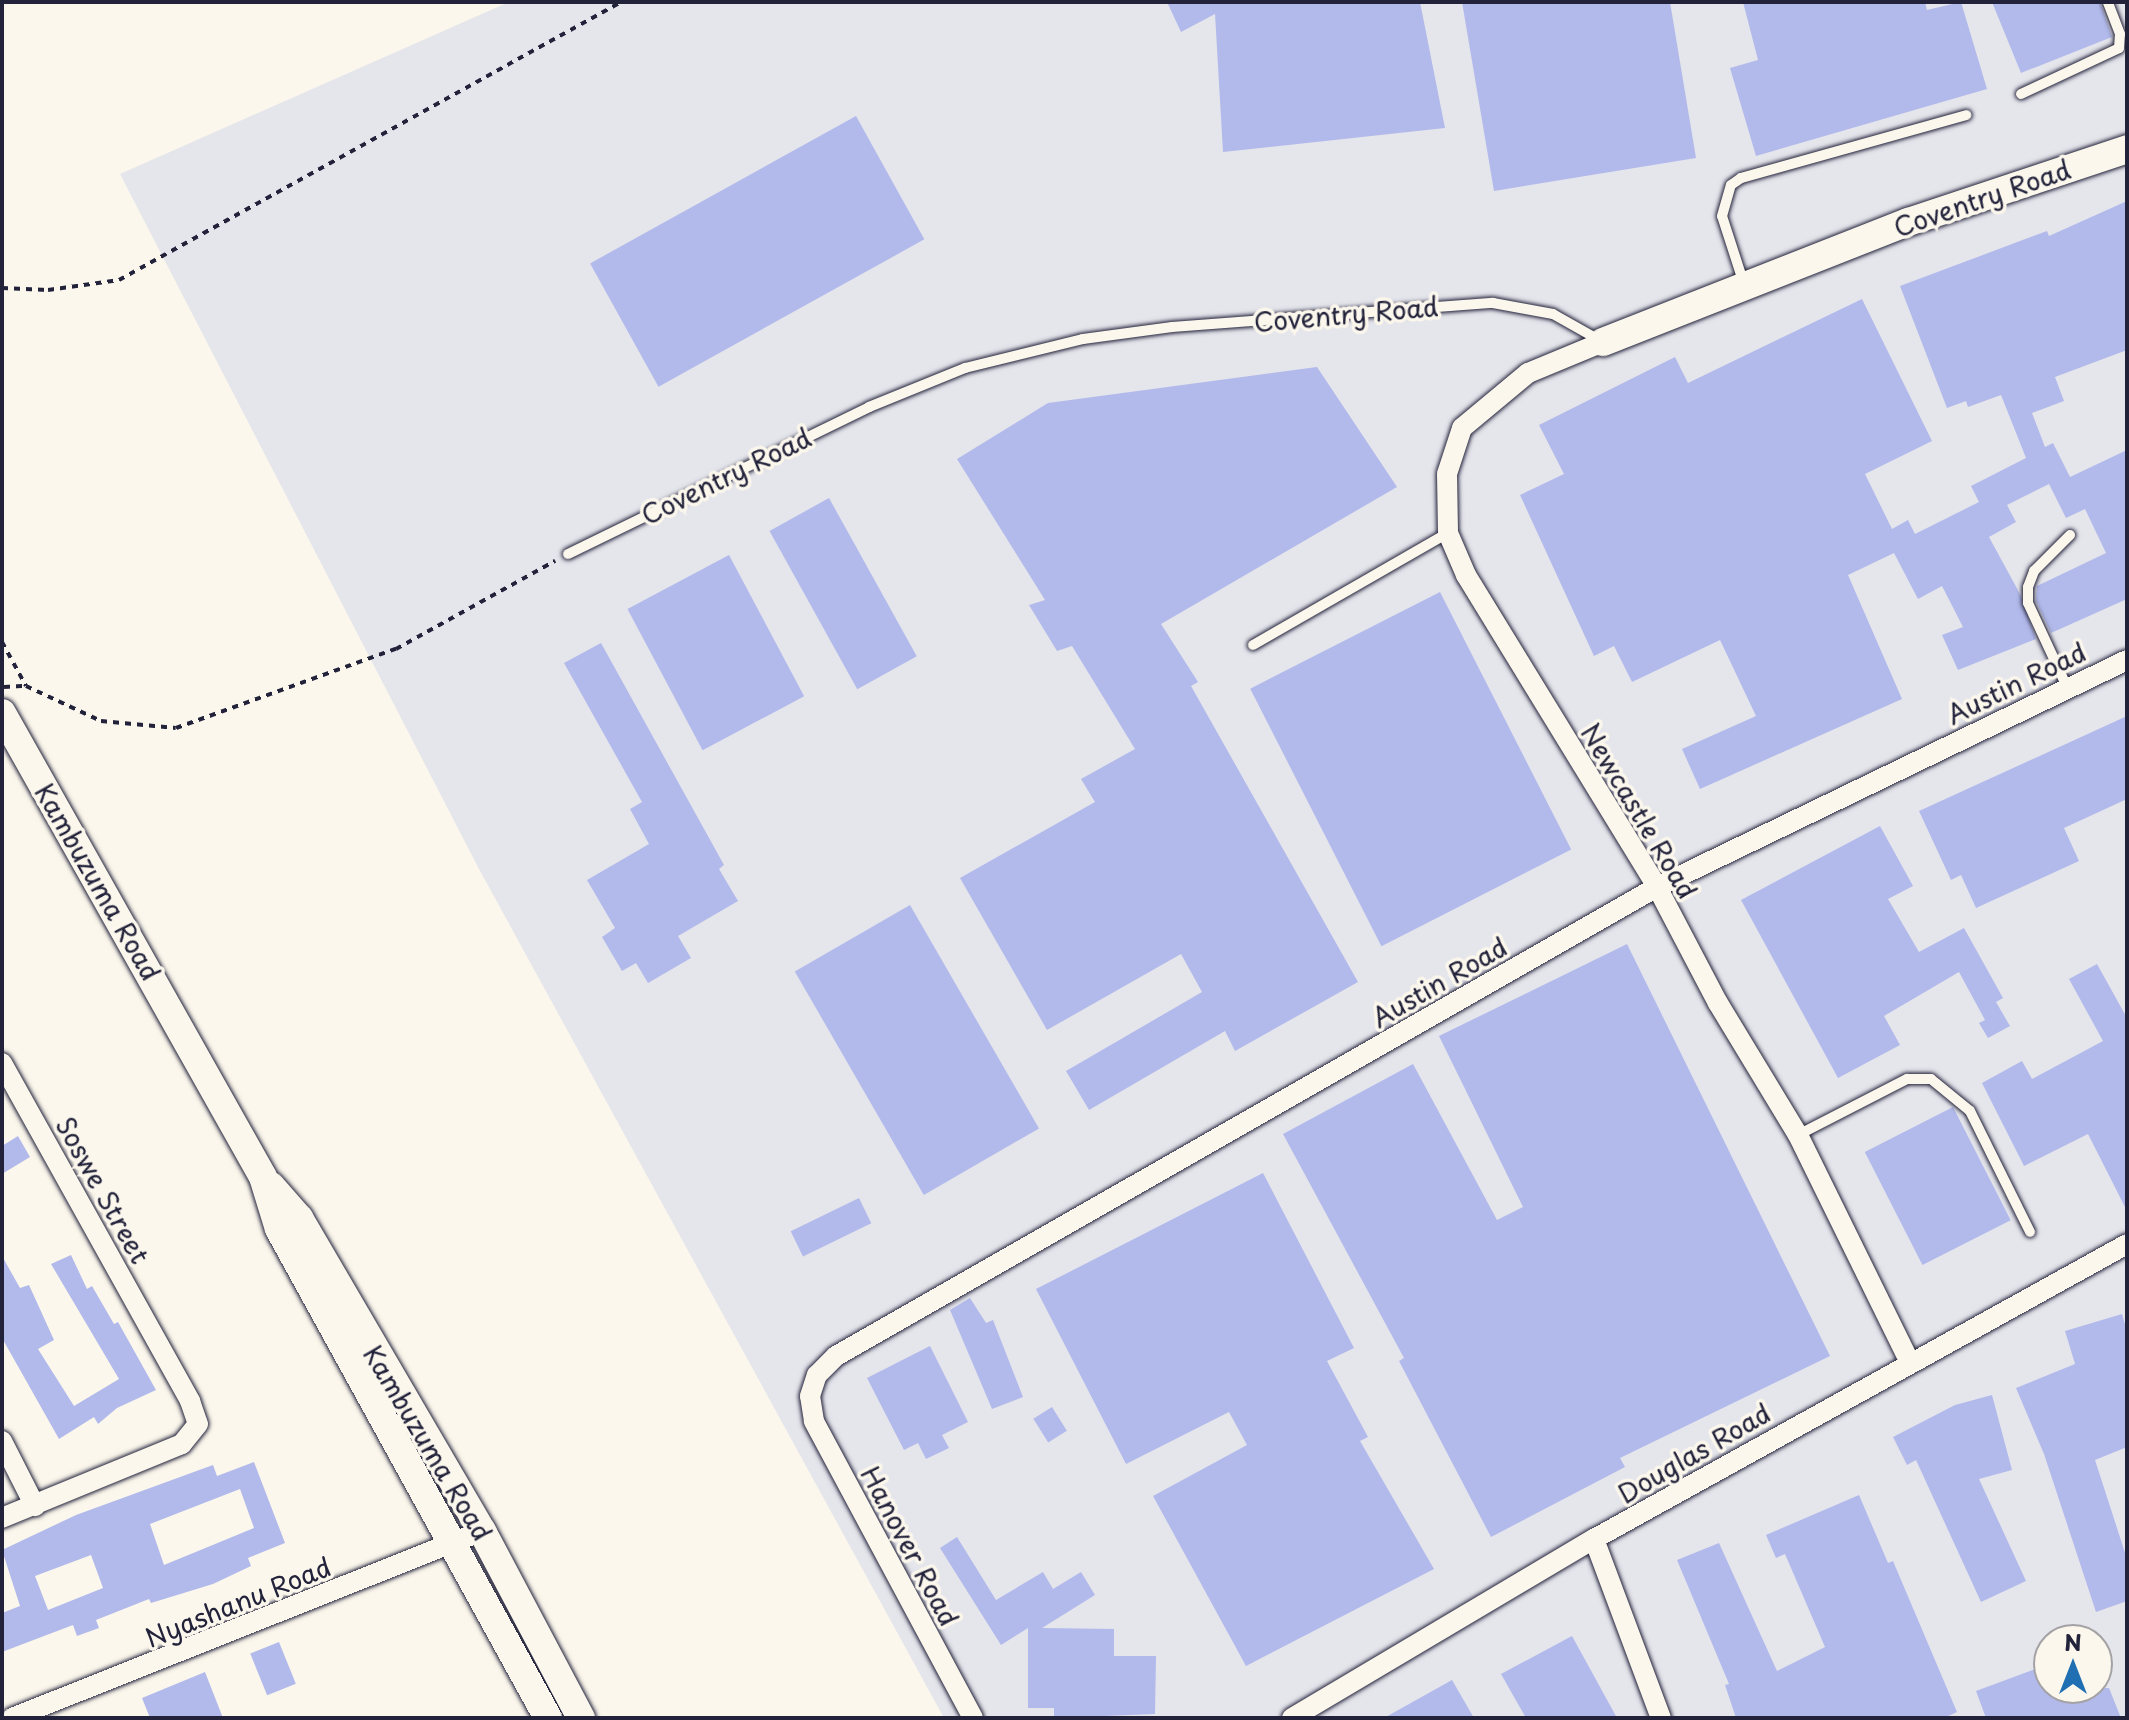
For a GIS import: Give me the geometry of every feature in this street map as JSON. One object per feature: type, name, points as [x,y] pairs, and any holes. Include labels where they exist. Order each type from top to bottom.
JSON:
[{"type":"main road","name":"Coventry Road","points":[[1603,342],[1746,289],[1908,222],[2127,149]]},
{"type":"main road","name":"Kambuzuma Road","points":[[2,713],[263,1177],[299,1218],[482,1531],[581,1718]]},
{"type":"main road","name":"Kambuzuma Road","points":[[263,1177],[279,1229],[548,1718]]},
{"type":"street","name":"Newcastle Road","points":[[1603,342],[1528,373],[1462,428],[1447,474],[1448,533],[1466,575],[1657,887],[1718,1003],[1798,1135],[1909,1361]]},
{"type":"street","name":"Austin Road","points":[[810,1396],[817,1375],[836,1356],[1657,887],[2127,660]]},
{"type":"street","name":"Soswe Street","points":[[2,1063],[195,1411],[193,1436],[35,1506]]},
{"type":"street","name":"Douglas Road","points":[[1292,1718],[1594,1539],[1909,1361],[2127,1244]]},
{"type":"street","name":"Hanover Road","points":[[810,1396],[827,1447],[973,1718]]},
{"type":"street","points":[[2,1441],[35,1506],[2,1518]]},
{"type":"street","name":"Nyashanu Road","points":[[12,1718],[482,1531]]},
{"type":"street","points":[[1594,1539],[1661,1718]]},
{"type":"lane","points":[[2021,94],[2119,48],[2120,34],[2108,2]]},
{"type":"lane","points":[[1746,289],[1722,216],[1731,185],[1741,178],[1966,115]]},
{"type":"lane","name":"Coventry Road","points":[[568,554],[869,407],[965,368],[1083,339],[1172,327],[1493,303],[1553,314],[1603,342]]},
{"type":"lane","points":[[1253,645],[1448,533]]},
{"type":"lane","points":[[2067,687],[2028,603],[2028,587],[2034,571],[2070,535]]},
{"type":"lane","points":[[1798,1135],[1907,1079],[1931,1079],[1970,1111],[2030,1232]]},
{"type":"path","points":[[2,288],[48,290],[119,280],[621,2]]},
{"type":"path","points":[[2,687],[26,686],[101,721],[176,728],[396,649],[568,554]]},
{"type":"path","points":[[2,642],[26,686]]},
{"type":"shaded area","points":[[509,2],[2127,2],[2127,1718],[944,1718],[479,869],[120,174]]},
{"type":"building","points":[[1167,2],[1420,2],[1445,128],[1223,152],[1215,14],[1181,32]]},
{"type":"building","points":[[1462,2],[1670,2],[1696,158],[1494,191]]},
{"type":"building","points":[[1743,2],[1925,2],[1927,10],[1961,2],[1987,89],[1756,156],[1730,68],[1758,60]]},
{"type":"building","points":[[1992,2],[2100,2],[2112,37],[2021,73]]},
{"type":"building","points":[[856,116],[924,239],[658,387],[590,263]]},
{"type":"building","points":[[2127,201],[2127,350],[2055,377],[2064,401],[2032,413],[2045,447],[2053,443],[2070,477],[2127,450],[2127,599],[2051,633],[2036,601],[2037,586],[2106,553],[2085,509],[2066,518],[2049,484],[2007,505],[2016,522],[1989,537],[2020,594],[2036,639],[1958,670],[1942,635],[1963,627],[1942,586],[1918,599],[1894,553],[1848,575],[1902,699],[1700,789],[1682,749],[1756,716],[1720,640],[1632,682],[1614,646],[1594,656],[1520,495],[1564,474],[1539,425],[1675,357],[1688,383],[1862,299],[1932,441],[1865,474],[1892,529],[1908,520],[1915,534],[1979,502],[1971,486],[2026,458],[2001,395],[1968,407],[1966,401],[1947,408],[1900,286],[2047,231],[2049,236]]},
{"type":"building","points":[[1317,367],[1397,487],[1161,624],[1198,682],[1191,686],[1358,982],[1235,1051],[1225,1031],[1089,1110],[1066,1071],[1202,992],[1181,954],[1047,1030],[960,878],[1095,802],[1081,779],[1135,749],[1072,646],[1057,651],[1029,605],[1045,600],[957,459],[1048,403]]},
{"type":"building","points":[[829,498],[917,656],[857,689],[770,531]]},
{"type":"building","points":[[729,555],[804,696],[703,750],[627,609]]},
{"type":"building","points":[[1440,592],[1571,850],[1381,946],[1250,689]]},
{"type":"building","points":[[601,643],[724,865],[719,869],[738,901],[678,936],[691,958],[648,983],[636,963],[622,971],[602,937],[615,928],[587,880],[649,844],[630,809],[642,802],[564,663]]},
{"type":"building","points":[[2127,716],[2127,799],[2064,828],[2079,861],[1976,908],[1961,875],[1951,880],[1919,811]]},
{"type":"building","points":[[1880,826],[1913,886],[1888,899],[1919,952],[1964,928],[2003,998],[1996,1002],[2010,1026],[1988,1038],[1979,1023],[1985,1020],[1959,972],[1884,1016],[1900,1045],[1838,1078],[1741,900]]},
{"type":"building","points":[[910,905],[1039,1128],[924,1195],[795,972]]},
{"type":"building","points":[[1627,944],[1830,1356],[1620,1458],[1625,1467],[1491,1537],[1399,1361],[1404,1358],[1283,1134],[1413,1064],[1497,1220],[1523,1207],[1439,1036]]},
{"type":"building","points":[[2097,964],[2127,1018],[2127,1211],[2088,1134],[2024,1166],[1982,1083],[2022,1061],[2032,1079],[2103,1041],[2069,979]]},
{"type":"building","points":[[1953,1107],[2011,1220],[1922,1265],[1865,1152]]},
{"type":"building","points":[[18,1136],[30,1157],[2,1174],[2,1146]]},
{"type":"building","points":[[1263,1173],[1354,1348],[1327,1361],[1368,1437],[1360,1441],[1434,1569],[1246,1666],[1153,1496],[1247,1445],[1229,1412],[1126,1464],[1036,1289]]},
{"type":"building","points":[[859,1198],[871,1223],[803,1256],[791,1231]]},
{"type":"building","points":[[71,1255],[87,1289],[92,1286],[114,1324],[118,1322],[156,1390],[117,1408],[98,1424],[94,1417],[59,1439],[2,1338],[2,1256],[20,1288],[29,1285],[54,1340],[38,1349],[74,1406],[119,1379],[51,1264]]},
{"type":"building","points":[[970,1298],[986,1323],[993,1320],[1023,1397],[992,1409],[950,1310]]},
{"type":"building","points":[[2122,1314],[2127,1331],[2127,1447],[2095,1460],[2127,1559],[2127,1601],[2096,1612],[2044,1454],[2016,1388],[2075,1364],[2065,1331]]},
{"type":"building","points":[[930,1346],[968,1422],[942,1435],[949,1448],[926,1459],[918,1443],[904,1450],[867,1378]]},
{"type":"building","points":[[1992,1395],[2012,1470],[1979,1479],[2026,1581],[1981,1602],[1916,1460],[1907,1465],[1893,1437],[1955,1405]]},
{"type":"building","points":[[1052,1407],[1067,1431],[1048,1442],[1033,1419]]},
{"type":"building","points":[[254,1462],[285,1543],[248,1558],[251,1566],[213,1584],[151,1603],[149,1599],[96,1620],[99,1628],[77,1636],[73,1625],[2,1652],[2,1613],[20,1606],[2,1550],[76,1515],[213,1465],[217,1476]],"holes":[[[240,1489],[254,1528],[164,1565],[150,1524]],[[91,1555],[103,1588],[48,1610],[35,1576]]]},
{"type":"building","points":[[1859,1495],[1888,1563],[1893,1561],[1957,1712],[1944,1718],[1736,1718],[1725,1685],[1729,1684],[1677,1560],[1719,1543],[1777,1671],[1825,1647],[1785,1554],[1776,1558],[1766,1535]]},
{"type":"building","points":[[957,1537],[996,1600],[1043,1572],[1053,1589],[1081,1572],[1095,1595],[1042,1628],[1114,1629],[1114,1656],[1156,1656],[1155,1714],[1054,1718],[1054,1708],[1028,1708],[1028,1628],[1001,1645],[940,1548]]},
{"type":"building","points":[[1572,1636],[1617,1718],[1526,1718],[1501,1674]]},
{"type":"building","points":[[279,1642],[296,1684],[267,1695],[250,1654]]},
{"type":"building","points":[[2033,1670],[2033,1704],[2113,1704],[2113,1698],[2121,1718],[1986,1718],[1976,1691]]},
{"type":"building","points":[[205,1672],[223,1718],[150,1718],[142,1698]]},
{"type":"building","points":[[1452,1680],[1474,1718],[1384,1718]]}]
